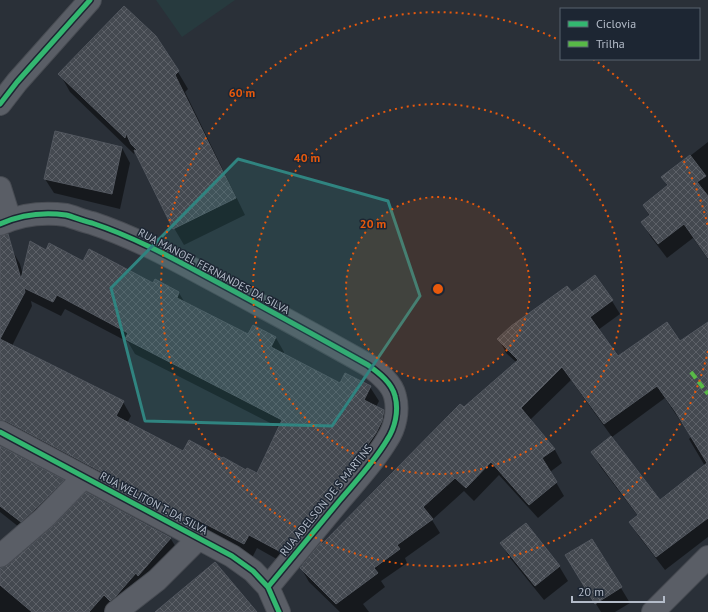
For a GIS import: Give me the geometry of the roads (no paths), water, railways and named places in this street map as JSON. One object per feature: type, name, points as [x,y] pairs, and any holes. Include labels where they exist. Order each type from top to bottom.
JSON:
[{"type":"street","points":[[0,104],[16,82],[90,0]]},
{"type":"street","points":[[0,188],[5,222]]},
{"type":"street","name":"RUA MANOEL FERNANDES DA SILVA","points":[[5,222],[46,214],[66,215],[134,239],[174,259],[368,365],[384,378]]},
{"type":"street","name":"RUA ADELSON DE S MARTINS","points":[[268,587],[372,462],[388,440],[395,422],[396,397],[393,390],[384,378]]},
{"type":"street","name":"RUA WELITON T. DA SILVA","points":[[0,432],[199,538],[237,560],[254,571],[268,587],[279,612]]},
{"type":"street","points":[[0,556],[44,518],[84,476]]},
{"type":"street","points":[[116,612],[157,580],[199,538]]},
{"type":"street","points":[[653,612],[708,558]]}]
